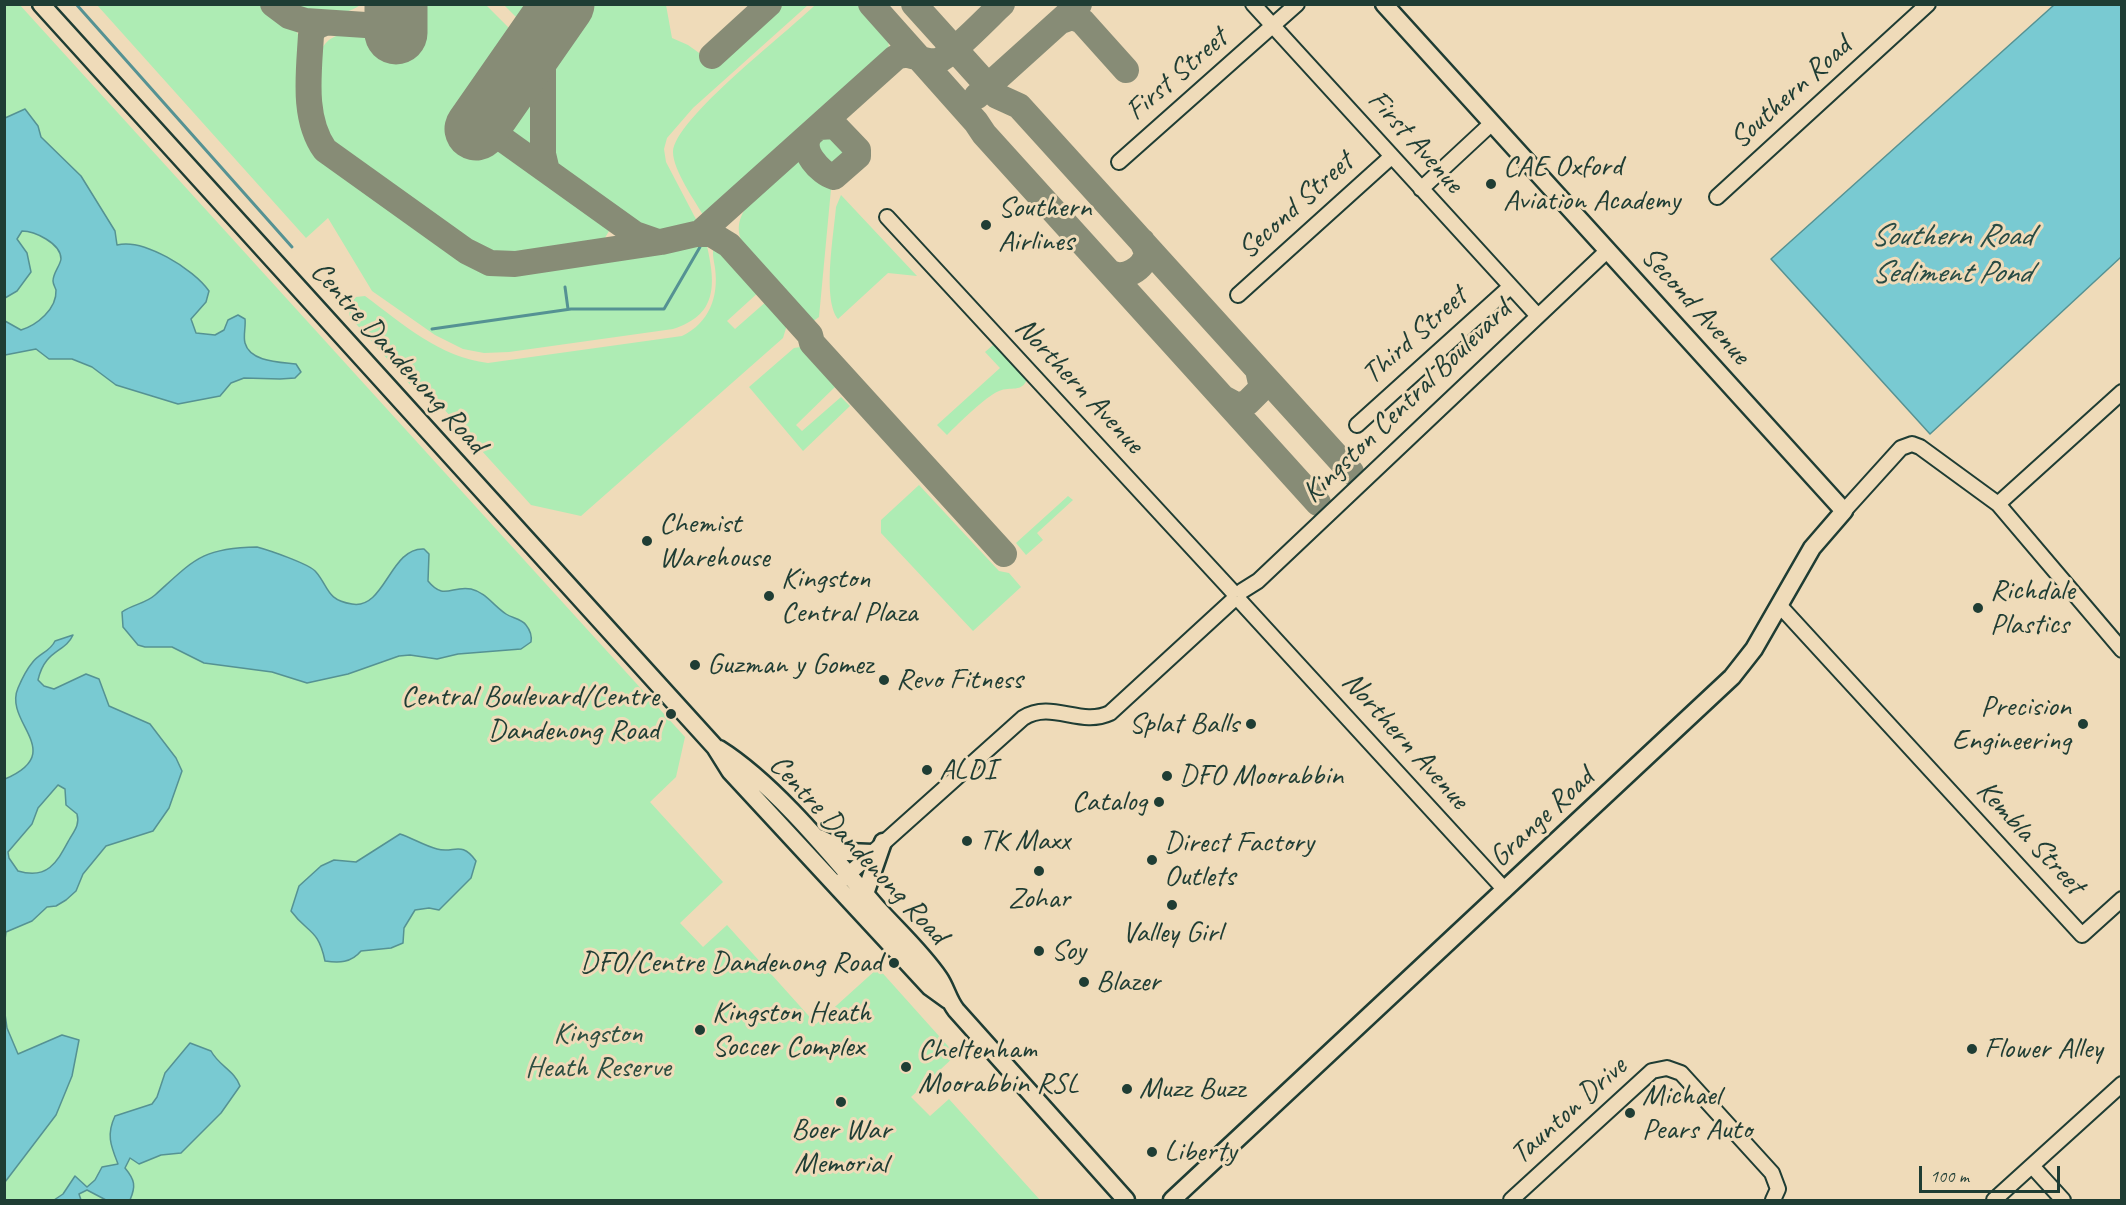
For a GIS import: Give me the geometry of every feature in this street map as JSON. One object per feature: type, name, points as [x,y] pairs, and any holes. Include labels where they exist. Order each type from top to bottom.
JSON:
[{"type":"main road","name":"Centre Dandenong Road","points":[[41,4],[715,747],[730,771],[842,880],[865,894],[940,979],[948,1000]]},
{"type":"main road","name":"Second Avenue","points":[[1383,4],[1844,511]]},
{"type":"main road","name":"Grange Road","points":[[1172,1200],[1732,677],[1754,649],[1812,548],[1844,511]]},
{"type":"main road","name":"Centre Dandenong Road","points":[[715,747],[738,761],[808,832],[842,880],[930,987],[948,1000],[1126,1200]]},
{"type":"main road","points":[[808,832],[848,852],[878,847],[865,894]]},
{"type":"street","name":"First Avenue","points":[[1253,4],[1537,315]]},
{"type":"street","name":"First Street","points":[[1119,162],[1298,4]]},
{"type":"street","name":"Southern Road","points":[[1717,198],[1928,4]]},
{"type":"street","points":[[1421,189],[1492,123]]},
{"type":"street","name":"Second Street","points":[[1238,295],[1391,157]]},
{"type":"street","name":"Northern Avenue","points":[[887,217],[1505,891]]},
{"type":"street","name":"Kingston Central Boulevard","points":[[842,880],[1027,716],[1047,710],[1088,718],[1101,717],[1114,710],[1236,596],[1258,581],[1608,250]]},
{"type":"street","name":"Third Street","points":[[1357,425],[1510,287]]},
{"type":"street","points":[[2119,640],[1998,504],[2121,392]]},
{"type":"street","name":"Grange Road","points":[[1844,511],[1901,448],[1912,444],[1920,447],[1998,504]]},
{"type":"street","name":"Kembla Street","points":[[1780,606],[2082,935],[2121,899]]},
{"type":"street","name":"Taunton Drive","points":[[1511,1200],[1652,1071],[1667,1068],[1681,1073],[1772,1173],[1778,1189],[1773,1200]]},
{"type":"street","points":[[1994,1200],[2121,1084]]},
{"type":"street","points":[[2032,1166],[2063,1200]]},
{"type":"green space","name":"Kingston Heath Reserve","points":[[19,4],[685,737],[676,777],[650,802],[723,882],[680,923],[703,947],[727,925],[816,1024],[878,968],[956,1055],[911,1097],[930,1116],[949,1099],[1040,1200],[5,1200],[4,5]]},
{"type":"green space","points":[[97,5],[261,5],[296,30],[302,44],[302,109],[308,134],[319,153],[336,169],[471,262],[491,270],[507,271],[704,243],[707,246],[712,274],[710,297],[698,316],[673,329],[509,352],[484,353],[463,349],[435,335],[372,291],[328,218],[306,238]]},
{"type":"green space","points":[[294,5],[360,5],[344,12],[327,14]]},
{"type":"green space","points":[[416,5],[486,5],[519,38],[520,41],[464,122],[604,220],[609,231],[602,243],[546,254],[513,257],[490,255],[455,236],[402,200],[351,162],[324,135],[317,114],[316,99],[318,59],[322,48],[329,40],[341,34],[373,32],[416,34]]},
{"type":"green space","points":[[504,5],[547,5],[529,30]]},
{"type":"green space","points":[[579,5],[666,5],[672,38],[688,45],[716,65],[783,5],[808,5],[693,108],[667,138],[664,149],[666,162],[699,225],[666,233],[647,230],[631,222],[560,171],[553,161],[550,146],[552,45]]},
{"type":"green space","points":[[815,5],[858,5],[888,38],[889,50],[872,69],[708,219],[705,218],[685,185],[674,159],[673,152],[678,137],[711,98]]},
{"type":"green space","points":[[534,69],[537,70],[535,144],[528,148],[516,140],[510,130],[508,120],[514,99]]},
{"type":"green space","points":[[829,133],[848,149],[829,166],[817,152],[815,143],[821,135]]},
{"type":"green space","points":[[801,159],[831,189],[819,317],[812,322],[750,256],[740,236],[739,225],[742,214],[750,203],[785,167]]},
{"type":"green space","points":[[841,195],[917,276],[888,273],[838,319],[833,310],[830,282],[836,207]]},
{"type":"green space","points":[[715,245],[731,258],[760,291],[727,321],[735,329],[768,300],[787,325],[783,338],[581,516],[531,505],[422,385],[415,390],[349,316],[351,303],[356,297],[365,296],[438,347],[470,360],[488,363],[682,336],[699,324],[710,308],[716,279],[713,253]]},
{"type":"green space","points":[[996,345],[1027,379],[1025,383],[1019,388],[993,394],[947,435],[937,425],[1000,368],[985,352]]},
{"type":"green space","points":[[801,347],[837,385],[796,425],[802,431],[841,397],[850,406],[803,451],[749,387],[794,348]]},
{"type":"green space","points":[[919,485],[999,571],[1009,573],[1021,587],[973,631],[881,533],[881,520]]},
{"type":"green space","points":[[1068,496],[1073,500],[1037,533],[1043,540],[1026,555],[1016,543]]},
{"type":"water","name":"Southern Road Sediment Pond","points":[[2054,5],[2121,5],[2121,257],[1930,434],[1771,259]]},
{"type":"water","points":[[25,109],[38,126],[41,137],[81,176],[115,231],[117,245],[140,246],[167,257],[202,282],[209,291],[206,302],[191,319],[196,333],[215,335],[224,330],[228,320],[238,315],[245,319],[245,343],[253,354],[266,360],[296,364],[301,372],[295,378],[244,378],[231,383],[220,396],[178,404],[116,385],[92,367],[72,359],[49,359],[36,349],[5,355],[5,321],[21,330],[39,320],[50,310],[56,290],[53,278],[61,259],[60,253],[52,243],[33,233],[22,231],[17,239],[27,253],[31,272],[17,291],[5,298],[5,118]]},
{"type":"water","points":[[257,547],[306,565],[316,572],[333,596],[352,604],[363,603],[372,598],[403,558],[412,551],[424,549],[429,554],[428,581],[434,587],[444,591],[464,588],[481,593],[506,614],[524,623],[530,633],[531,642],[521,649],[458,654],[437,659],[410,655],[399,656],[348,674],[307,683],[272,672],[204,663],[172,647],[138,645],[123,627],[122,612],[151,598],[200,558],[223,550]]},
{"type":"water","points":[[73,635],[45,662],[38,680],[44,686],[54,689],[86,674],[99,679],[109,706],[150,724],[176,758],[182,771],[169,808],[153,831],[106,846],[83,874],[76,891],[56,906],[47,907],[32,921],[6,932],[5,940],[5,779],[23,769],[32,758],[33,748],[30,736],[18,713],[16,701],[18,688],[28,668],[55,641]],"holes":[[[58,785],[65,789],[66,805],[77,814],[78,821],[75,831],[56,862],[50,867],[37,873],[18,871],[9,858],[8,852],[32,824],[38,808]]]},
{"type":"water","points":[[400,834],[437,849],[466,851],[476,861],[471,878],[439,910],[429,908],[415,910],[404,928],[403,943],[391,948],[361,951],[353,958],[344,961],[325,961],[316,937],[291,911],[299,886],[321,866],[334,860],[356,862]]},
{"type":"water","points":[[4,1007],[7,1028],[18,1054],[62,1035],[79,1040],[72,1076],[56,1115],[5,1182]]},
{"type":"water","points":[[190,1043],[211,1051],[238,1081],[240,1086],[221,1113],[181,1153],[161,1155],[139,1164],[130,1158],[125,1168],[133,1183],[130,1200],[106,1200],[87,1190],[79,1194],[81,1200],[54,1200],[63,1194],[75,1176],[87,1187],[95,1180],[102,1167],[118,1164],[110,1135],[115,1116],[152,1104],[157,1097],[165,1073]]},
{"type":"waterway","points":[[76,4],[292,247]]},
{"type":"waterway","points":[[432,329],[571,309],[664,309],[700,247]]},
{"type":"waterway","points":[[565,287],[568,309]]},
{"type":"taxiway","points":[[273,4],[289,16],[305,21],[396,27]]},
{"type":"taxiway","points":[[712,56],[769,4]]},
{"type":"taxiway","points":[[871,4],[976,122],[984,134],[1318,503]]},
{"type":"taxiway","points":[[914,4],[997,96],[1019,106],[1351,472]]},
{"type":"taxiway","points":[[325,23],[315,27],[311,35],[308,79],[313,124],[325,150],[466,251],[490,263],[515,264],[661,242],[700,233],[895,58],[906,55],[926,61],[937,61],[943,58],[960,45],[1002,4]]},
{"type":"taxiway","points":[[977,96],[1079,4]]},
{"type":"taxiway","points":[[1061,21],[1072,17],[1082,21],[1126,70]]},
{"type":"taxiway","points":[[547,171],[543,154],[543,45],[548,26]]},
{"type":"taxiway","points":[[500,138],[491,121],[492,112],[518,69]]},
{"type":"taxiway","points":[[480,123],[635,234],[658,242]]},
{"type":"taxiway","points":[[809,136],[807,142],[809,155],[829,175],[834,177],[858,156],[858,150],[835,126],[819,127]]},
{"type":"taxiway","points":[[697,234],[711,234],[729,245],[810,335],[812,343],[1004,554]]},
{"type":"taxiway","points":[[1109,272],[1121,275],[1138,268],[1147,252],[1142,241]]},
{"type":"taxiway","points":[[1225,399],[1238,406],[1248,402],[1262,388],[1258,370]]},
{"type":"runway","points":[[396,4],[396,33]]},
{"type":"runway","points":[[476,129],[563,4]]},
{"type":"place","name":"CAE Oxford Aviation Academy","points":[[1491,184]]},
{"type":"place","name":"Southern Airlines","points":[[986,225]]},
{"type":"place","name":"Chemist Warehouse","points":[[647,541]]},
{"type":"place","name":"Kingston Central Plaza","points":[[769,596]]},
{"type":"place","name":"Richdale Plastics","points":[[1978,608]]},
{"type":"place","name":"Guzman y Gomez","points":[[695,665]]},
{"type":"place","name":"Revo Fitness","points":[[884,680]]},
{"type":"place","name":"Central Boulevard/Centre Dandenong Road","points":[[671,714]]},
{"type":"place","name":"Splat Balls","points":[[1251,724]]},
{"type":"place","name":"Precision Engineering","points":[[2083,724]]},
{"type":"place","name":"ALDI","points":[[927,770]]},
{"type":"place","name":"DFO Moorabbin","points":[[1167,776]]},
{"type":"place","name":"Catalog","points":[[1159,802]]},
{"type":"place","name":"TK Maxx","points":[[967,841]]},
{"type":"place","name":"Direct Factory Outlets","points":[[1152,860]]},
{"type":"place","name":"Zohar","points":[[1039,871]]},
{"type":"place","name":"Valley Girl","points":[[1172,905]]},
{"type":"place","name":"Soy","points":[[1039,951]]},
{"type":"place","name":"DFO/Centre Dandenong Road","points":[[894,963]]},
{"type":"place","name":"Blazer","points":[[1084,982]]},
{"type":"place","name":"Kingston Heath Soccer Complex","points":[[700,1030]]},
{"type":"place","name":"Flower Alley","points":[[1972,1049]]},
{"type":"place","name":"Cheltenham Moorabbin RSL","points":[[906,1067]]},
{"type":"place","name":"Muzz Buzz","points":[[1127,1089]]},
{"type":"place","name":"Boer War Memorial","points":[[841,1102]]},
{"type":"place","name":"Michael Pears Auto","points":[[1630,1113]]},
{"type":"place","name":"Liberty","points":[[1152,1152]]}]
